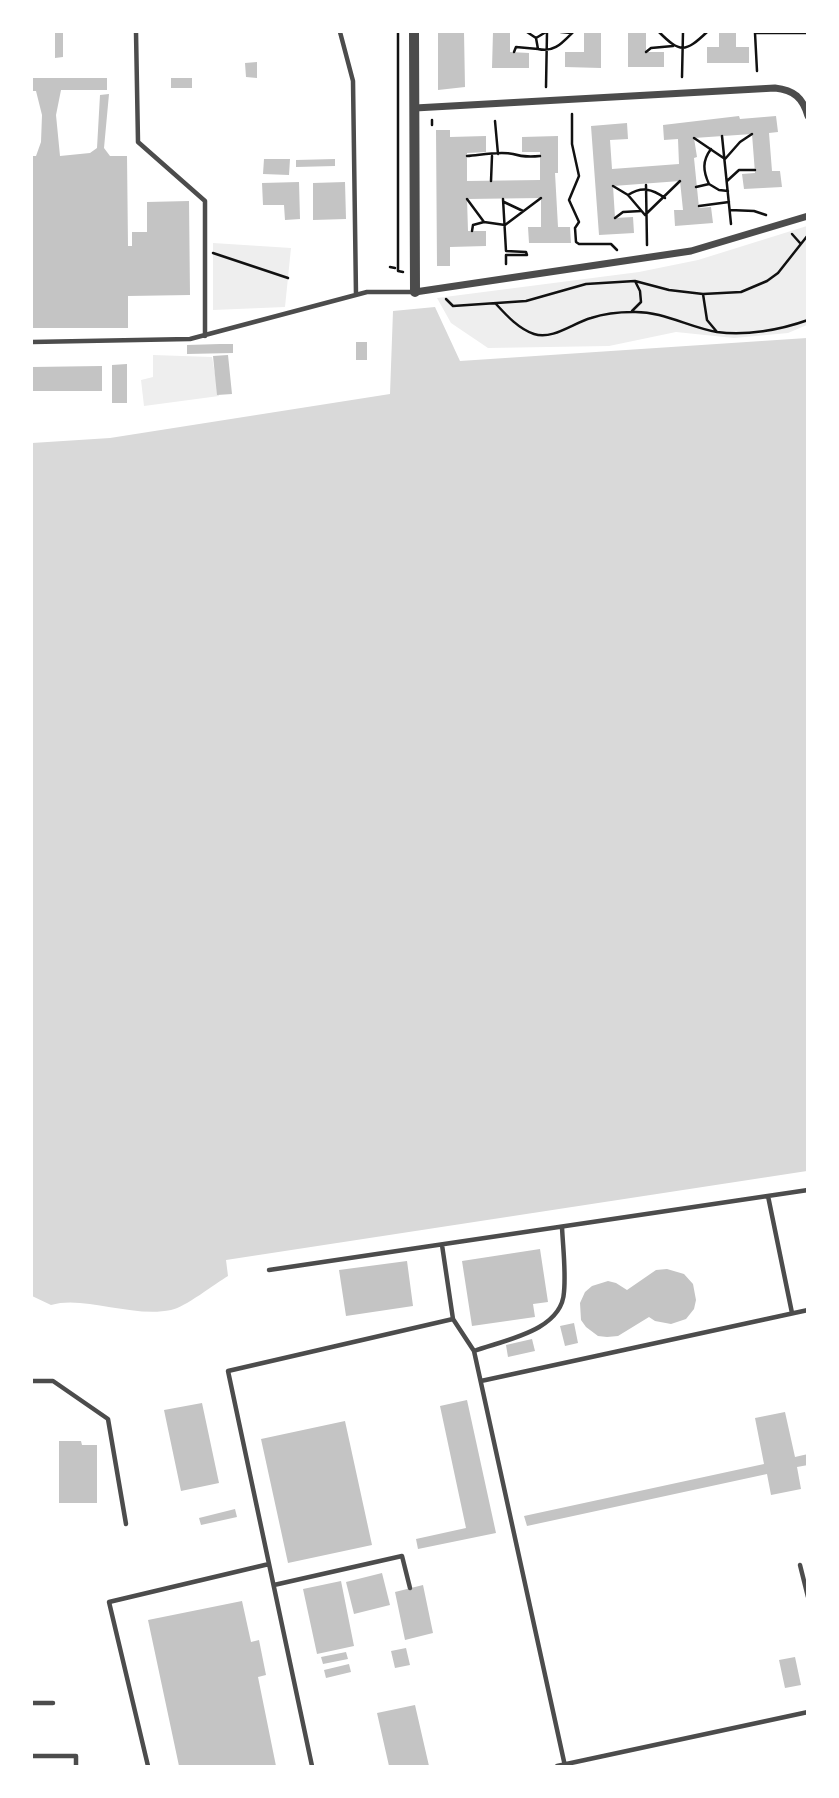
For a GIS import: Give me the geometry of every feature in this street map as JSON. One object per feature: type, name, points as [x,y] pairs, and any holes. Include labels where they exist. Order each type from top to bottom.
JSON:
[{"type":"street","points":[[414,32],[415,292],[691,251],[807,216]]},
{"type":"street","points":[[415,108],[775,88],[788,89],[795,93],[805,107],[807,116]]},
{"type":"lane","points":[[136,32],[138,142],[205,201],[205,336]]},
{"type":"lane","points":[[340,32],[353,80],[356,295]]},
{"type":"lane","points":[[32,342],[190,339],[368,292],[415,292]]},
{"type":"lane","points":[[269,1270],[807,1190]]},
{"type":"lane","points":[[768,1196],[792,1313]]},
{"type":"lane","points":[[474,1351],[548,1323],[559,1311],[564,1295],[562,1227]]},
{"type":"lane","points":[[442,1245],[453,1319],[474,1351],[565,1766]]},
{"type":"lane","points":[[481,1381],[807,1310]]},
{"type":"lane","points":[[312,1766],[228,1371],[453,1319]]},
{"type":"lane","points":[[32,1381],[53,1381],[108,1419],[126,1524]]},
{"type":"lane","points":[[274,1585],[402,1556],[410,1588]]},
{"type":"lane","points":[[148,1766],[110,1602],[269,1564]]},
{"type":"lane","points":[[800,1565],[807,1597]]},
{"type":"lane","points":[[32,1703],[53,1703]]},
{"type":"lane","points":[[557,1766],[807,1712]]},
{"type":"lane","points":[[32,1756],[76,1756],[76,1766]]},
{"type":"path","points":[[390,267],[397,269],[398,32]]},
{"type":"path","points":[[527,32],[536,38],[538,48]]},
{"type":"path","points":[[536,38],[547,32]]},
{"type":"path","points":[[546,88],[547,32]]},
{"type":"path","points":[[561,32],[572,32]]},
{"type":"path","points":[[514,52],[516,47],[546,51],[560,46],[572,32]]},
{"type":"path","points":[[661,32],[673,46]]},
{"type":"path","points":[[682,77],[683,32]]},
{"type":"path","points":[[696,32],[702,37]]},
{"type":"path","points":[[646,52],[650,48],[683,48],[695,45],[707,32]]},
{"type":"path","points":[[757,71],[755,33],[807,33]]},
{"type":"path","points":[[572,114],[572,144],[579,176],[569,200],[579,222],[575,228],[576,242],[611,244],[617,250]]},
{"type":"path","points":[[495,121],[498,154]]},
{"type":"path","points":[[725,159],[740,142],[752,134]]},
{"type":"path","points":[[722,136],[731,224]]},
{"type":"path","points":[[694,138],[725,159]]},
{"type":"path","points":[[711,149],[705,156],[703,166],[709,184],[719,190],[728,191]]},
{"type":"path","points":[[491,181],[492,155]]},
{"type":"path","points":[[467,156],[540,156]]},
{"type":"path","points":[[727,181],[739,170],[755,170]]},
{"type":"path","points":[[615,219],[623,212],[644,213],[665,198],[680,181]]},
{"type":"path","points":[[696,187],[709,184]]},
{"type":"path","points":[[613,186],[628,195],[644,213]]},
{"type":"path","points":[[628,195],[647,187],[665,198]]},
{"type":"path","points":[[647,187],[644,213],[647,245]]},
{"type":"path","points":[[472,231],[473,225],[484,222],[505,225],[541,198]]},
{"type":"path","points":[[467,199],[484,222]]},
{"type":"path","points":[[506,264],[503,200],[524,211]]},
{"type":"path","points":[[699,206],[729,202]]},
{"type":"path","points":[[730,210],[754,211],[766,215]]},
{"type":"path","points":[[792,234],[800,243]]},
{"type":"path","points":[[446,299],[453,306],[496,304],[526,301],[586,284],[635,281],[669,290],[703,294],[732,293],[751,289],[778,273],[807,235]]},
{"type":"path","points":[[213,253],[288,278]]},
{"type":"path","points":[[632,312],[641,302],[635,281]]},
{"type":"path","points":[[703,294],[707,320],[717,332]]},
{"type":"path","points":[[496,304],[514,323],[535,334],[548,335],[592,318],[632,312],[659,314],[717,332],[750,333],[793,326],[807,320]]},
{"type":"shaded area","points":[[807,226],[807,325],[788,333],[734,338],[676,332],[609,346],[488,348],[451,323],[437,298],[639,272],[698,260]]},
{"type":"shaded area","points":[[213,243],[291,248],[285,307],[213,310]]},
{"type":"shaded area","points":[[435,307],[460,361],[807,338],[807,1171],[226,1260],[228,1276],[192,1300],[171,1310],[140,1311],[78,1303],[51,1305],[32,1296],[32,443],[110,438],[390,394],[393,311]]},
{"type":"shaded area","points":[[153,355],[212,357],[219,396],[144,406],[141,380],[153,377]]},
{"type":"building","points":[[55,32],[63,32],[63,57],[55,58]]},
{"type":"building","points":[[438,32],[464,32],[465,87],[438,90]]},
{"type":"building","points":[[493,32],[510,32],[510,52],[529,53],[529,68],[492,68]]},
{"type":"building","points":[[584,32],[601,32],[601,68],[565,67],[565,52],[584,52]]},
{"type":"building","points":[[628,32],[646,32],[646,52],[664,52],[664,67],[628,67]]},
{"type":"building","points":[[719,32],[736,32],[736,47],[749,47],[749,63],[707,63],[707,47],[719,47]]},
{"type":"building","points":[[257,62],[257,78],[246,77],[245,63]]},
{"type":"building","points":[[32,78],[107,78],[107,90],[61,90],[56,115],[60,156],[90,153],[97,148],[100,95],[109,94],[104,148],[110,156],[127,156],[128,246],[132,246],[132,232],[147,232],[147,202],[189,201],[190,295],[128,296],[128,328],[32,328],[32,156],[36,156],[41,142],[42,115],[36,91],[32,91]]},
{"type":"building","points":[[171,78],[192,78],[192,88],[171,88]]},
{"type":"building","points":[[739,116],[740,119],[776,116],[778,132],[769,133],[772,171],[780,171],[782,187],[744,189],[742,174],[755,173],[752,134],[694,138],[699,208],[711,207],[713,223],[675,226],[674,210],[683,210],[680,181],[613,186],[615,218],[633,217],[634,233],[599,235],[591,126],[627,123],[628,139],[610,140],[612,169],[679,164],[678,139],[664,140],[663,125]]},
{"type":"building","points":[[436,130],[450,130],[450,137],[486,136],[486,152],[467,153],[467,181],[540,180],[540,152],[522,152],[522,137],[558,136],[558,173],[555,173],[558,227],[570,227],[571,243],[529,243],[528,227],[541,227],[541,198],[467,199],[468,231],[486,231],[486,246],[450,247],[450,266],[437,266]]},
{"type":"building","points":[[264,159],[290,159],[289,175],[263,174]]},
{"type":"building","points":[[335,159],[335,166],[296,167],[296,160]]},
{"type":"building","points":[[299,182],[300,219],[285,220],[284,205],[263,205],[262,183]]},
{"type":"building","points":[[345,182],[346,219],[313,220],[313,183]]},
{"type":"building","points":[[356,342],[367,342],[367,360],[356,360]]},
{"type":"building","points":[[233,344],[233,353],[187,354],[187,345]]},
{"type":"building","points":[[228,355],[232,394],[217,395],[213,356]]},
{"type":"building","points":[[127,364],[127,403],[112,403],[112,365]]},
{"type":"building","points":[[102,366],[102,391],[32,391],[32,367]]},
{"type":"building","points":[[540,1249],[548,1302],[533,1304],[535,1317],[472,1326],[462,1261]]},
{"type":"building","points":[[407,1261],[413,1306],[346,1316],[339,1270]]},
{"type":"building","points":[[667,1269],[684,1274],[693,1284],[696,1300],[694,1309],[686,1319],[671,1324],[649,1317],[618,1336],[607,1337],[598,1336],[581,1320],[580,1303],[585,1292],[592,1286],[608,1281],[627,1290],[656,1270]]},
{"type":"building","points":[[574,1323],[578,1343],[565,1346],[560,1326]]},
{"type":"building","points":[[532,1339],[535,1351],[508,1357],[506,1345]]},
{"type":"building","points":[[467,1400],[496,1533],[418,1549],[416,1539],[466,1528],[440,1406]]},
{"type":"building","points":[[202,1403],[219,1483],[181,1491],[164,1410]]},
{"type":"building","points":[[785,1412],[795,1457],[808,1454],[808,1465],[797,1467],[801,1489],[771,1495],[767,1474],[527,1526],[524,1516],[764,1464],[755,1418]]},
{"type":"building","points":[[345,1421],[372,1545],[288,1563],[261,1439]]},
{"type":"building","points":[[59,1441],[81,1441],[82,1445],[97,1445],[97,1503],[59,1503]]},
{"type":"building","points":[[235,1509],[237,1517],[201,1525],[199,1518]]},
{"type":"building","points":[[382,1573],[390,1605],[354,1614],[346,1582]]},
{"type":"building","points":[[341,1581],[354,1646],[317,1654],[303,1589]]},
{"type":"building","points":[[423,1585],[433,1633],[405,1640],[395,1592]]},
{"type":"building","points":[[242,1601],[251,1642],[259,1640],[266,1675],[258,1677],[276,1766],[179,1766],[148,1620]]},
{"type":"building","points":[[406,1648],[410,1665],[395,1668],[391,1651]]},
{"type":"building","points":[[346,1652],[348,1659],[323,1664],[321,1657]]},
{"type":"building","points":[[795,1657],[801,1685],[785,1688],[779,1660]]},
{"type":"building","points":[[349,1664],[351,1672],[326,1678],[324,1670]]},
{"type":"building","points":[[415,1705],[429,1766],[389,1766],[377,1713]]}]
